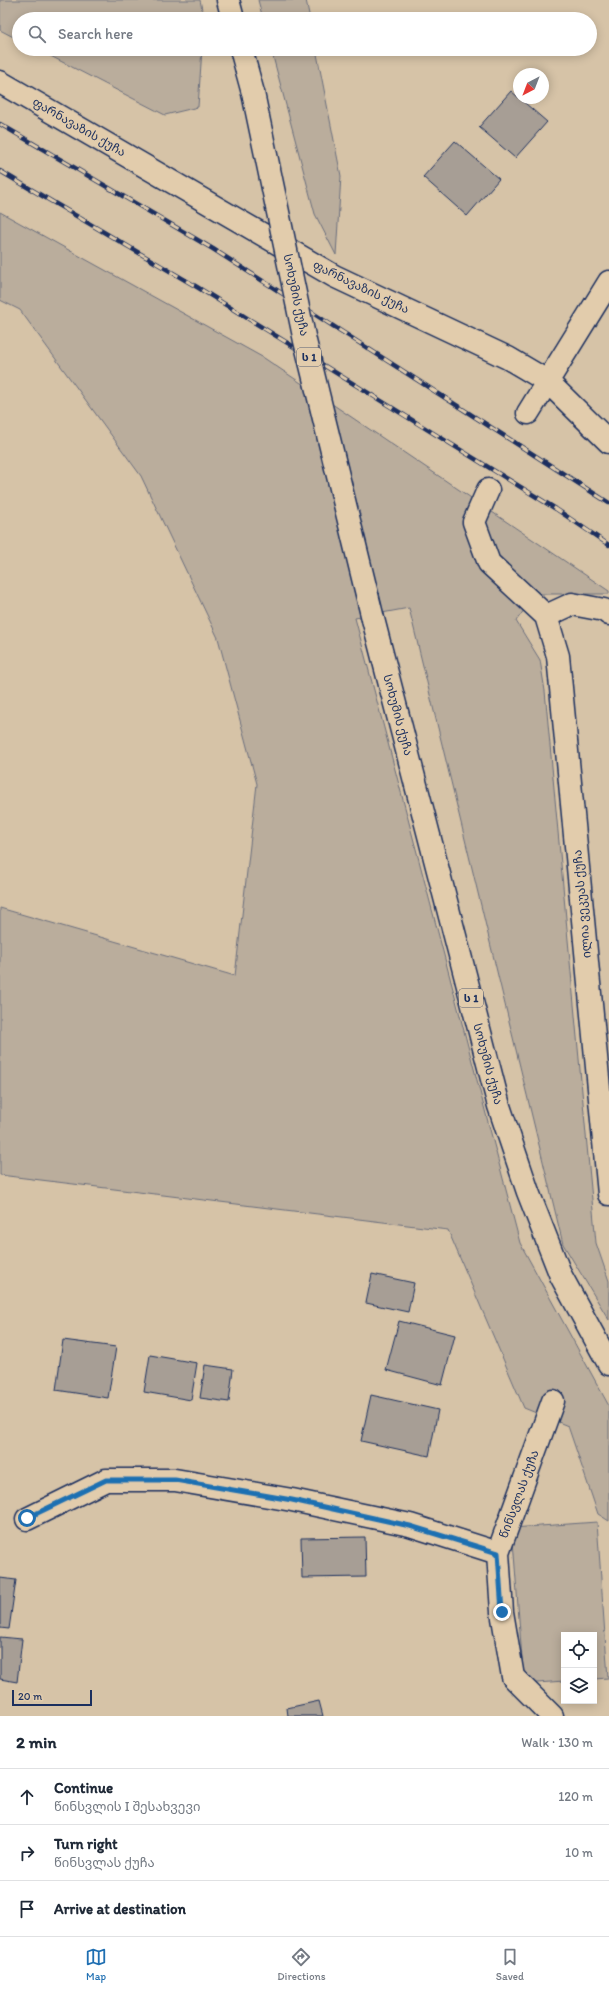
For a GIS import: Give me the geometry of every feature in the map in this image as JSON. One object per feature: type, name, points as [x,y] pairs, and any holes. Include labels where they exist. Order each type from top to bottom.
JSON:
[{"type":"main road","points":[[228,0],[231,12]]},
{"type":"main road","name":"სოხუმის ქუჩა","points":[[243,56],[253,93],[305,341],[373,619],[499,1106],[528,1192],[561,1276],[609,1364]]},
{"type":"main road","name":"ფარნავაზის ქუჩა","points":[[0,82],[334,276],[508,358],[547,381],[609,442]]},
{"type":"main road","points":[[528,413],[609,282]]},
{"type":"main road","points":[[488,490],[474,522],[489,563],[546,616],[572,604],[604,610],[609,614]]},
{"type":"main road","name":"ილია ვეკუას ქუჩა","points":[[546,616],[558,656],[609,1194]]},
{"type":"main road","name":"წინსვლას ქუჩა","points":[[552,1716],[513,1676],[502,1612],[498,1553],[553,1401]]},
{"type":"main road","points":[[27,1518],[106,1480],[175,1480],[292,1500],[410,1526],[498,1553]]},
{"type":"shaded area","points":[[0,0],[200,0],[203,12],[12,12],[12,36],[0,30]]},
{"type":"shaded area","points":[[258,0],[306,0],[309,12],[261,12]]},
{"type":"shaded area","points":[[51,56],[202,56],[198,107],[165,115]]},
{"type":"shaded area","points":[[273,56],[317,56],[341,176],[336,255],[315,214]]},
{"type":"shaded area","points":[[0,212],[264,358],[609,591],[609,594],[536,594],[516,621],[540,660],[545,691],[596,1243],[609,1281],[609,1320],[563,1244],[409,608],[355,618],[520,1243],[609,1406],[609,1521],[598,1514],[568,1426],[524,1408],[448,1230],[0,1175],[0,908],[235,976],[257,784],[218,638],[141,476],[20,310],[0,300]]},
{"type":"shaded area","points":[[597,1522],[608,1678],[597,1679],[597,1632],[561,1632],[561,1681],[524,1684],[512,1528]]},
{"type":"building","points":[[511,91],[513,93],[513,104],[526,104],[547,122],[515,158],[479,127]]},
{"type":"building","points":[[455,141],[499,179],[467,216],[423,177]]},
{"type":"building","points":[[372,1274],[414,1283],[408,1312],[366,1303]]},
{"type":"building","points":[[399,1321],[455,1335],[442,1385],[386,1370]]},
{"type":"building","points":[[63,1340],[116,1347],[108,1398],[56,1390]]},
{"type":"building","points":[[150,1355],[197,1363],[191,1400],[144,1392]]},
{"type":"building","points":[[205,1365],[233,1369],[229,1402],[200,1398]]},
{"type":"building","points":[[371,1395],[438,1410],[429,1456],[361,1441]]},
{"type":"building","points":[[365,1537],[366,1577],[302,1578],[301,1538]]},
{"type":"building","points":[[0,1578],[16,1580],[9,1629],[0,1628]]},
{"type":"building","points":[[0,1637],[22,1639],[17,1682],[0,1679]]},
{"type":"building","points":[[319,1701],[323,1716],[288,1716],[287,1708]]},
{"type":"railway","points":[[0,124],[213,249],[609,503]]},
{"type":"railway","points":[[0,171],[197,287],[556,509],[609,545]]},
{"type":"route","points":[[27,1518],[106,1480],[175,1480],[292,1500],[410,1526],[498,1553],[502,1612]]}]
